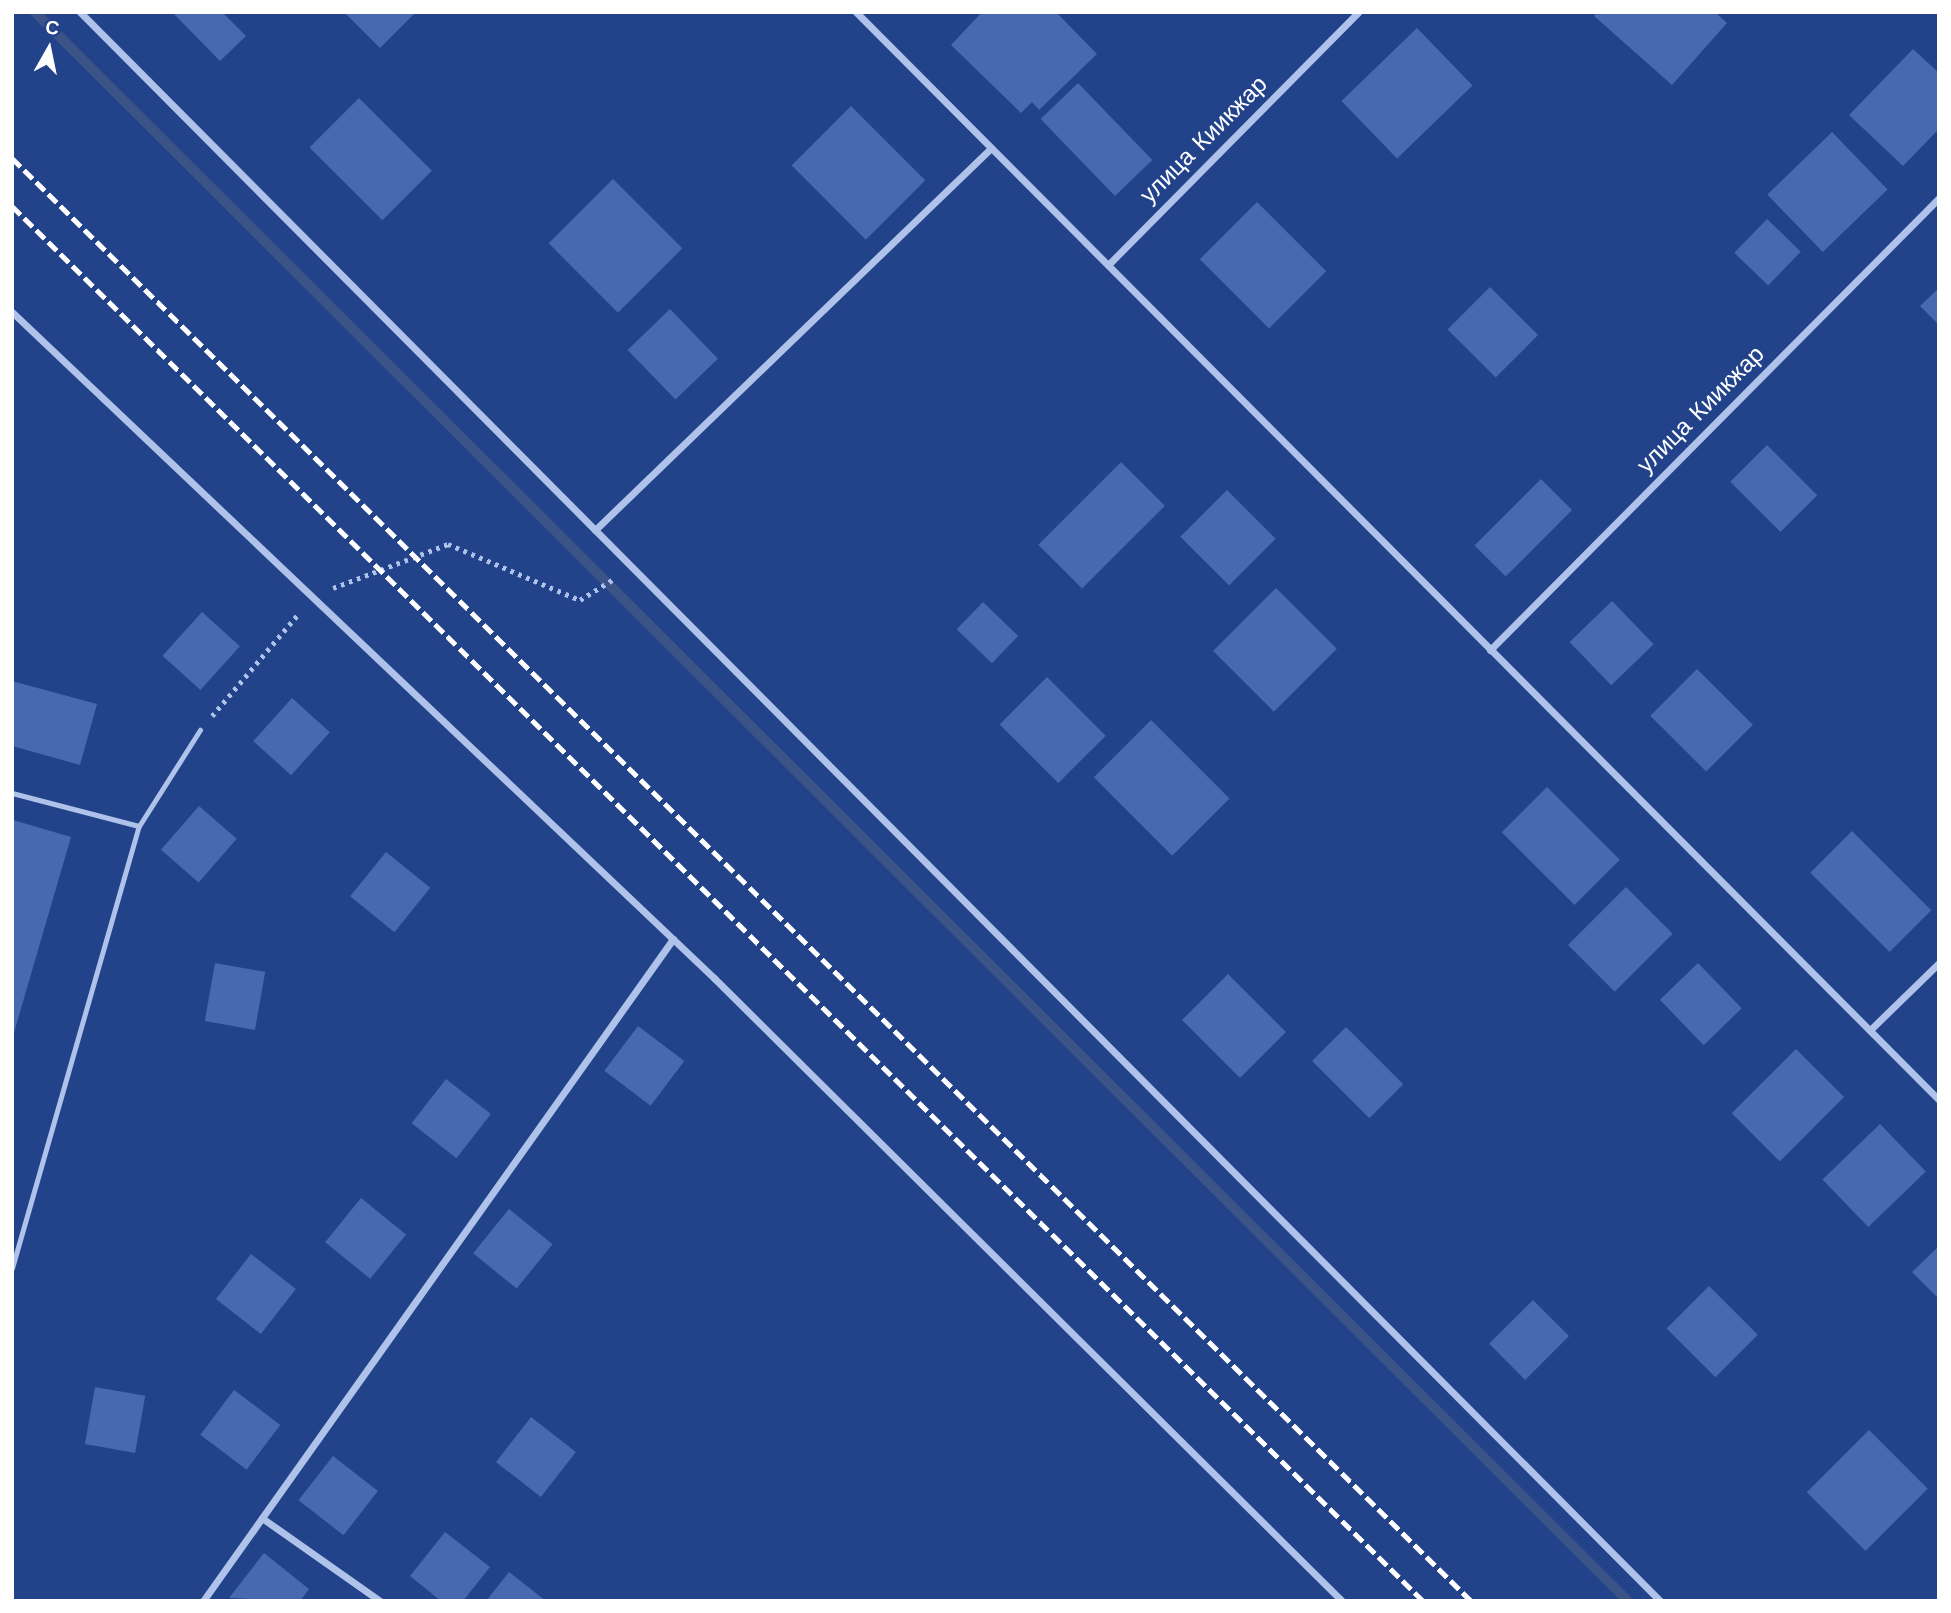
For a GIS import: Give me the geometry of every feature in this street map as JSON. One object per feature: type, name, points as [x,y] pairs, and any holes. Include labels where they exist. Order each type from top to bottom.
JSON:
[{"type":"street","points":[[80,12],[1660,1601]]},
{"type":"street","points":[[856,12],[1939,1100]]},
{"type":"street","name":"улица Киикжар","points":[[1108,265],[1358,12]]},
{"type":"street","points":[[595,530],[991,148]]},
{"type":"street","name":"улица Киикжар","points":[[1490,650],[1939,198]]},
{"type":"street","points":[[12,312],[673,939],[1342,1601]]},
{"type":"street","points":[[203,1601],[673,939]]},
{"type":"street","points":[[1870,1030],[1939,963]]},
{"type":"street","points":[[262,1518],[380,1601]]},
{"type":"lane","points":[[12,1268],[139,825],[200,730]]},
{"type":"lane","points":[[12,793],[139,825]]},
{"type":"path","points":[[200,730],[312,596],[448,544],[580,600],[632,566]]},
{"type":"building","points":[[172,12],[222,12],[246,36],[220,61]]},
{"type":"building","points":[[344,12],[416,12],[380,48]]},
{"type":"building","points":[[982,12],[1056,12],[1097,54],[1039,110],[1032,102],[1021,113],[951,45]]},
{"type":"building","points":[[1597,12],[1715,12],[1727,23],[1672,85],[1594,16]]},
{"type":"building","points":[[1417,28],[1473,86],[1397,158],[1341,101]]},
{"type":"building","points":[[1913,49],[1939,73],[1939,129],[1903,166],[1849,115]]},
{"type":"building","points":[[1078,83],[1152,160],[1115,196],[1041,119]]},
{"type":"building","points":[[359,98],[432,171],[382,220],[310,147]]},
{"type":"building","points":[[851,106],[925,180],[866,240],[792,165]]},
{"type":"building","points":[[1832,132],[1888,190],[1823,252],[1767,195]]},
{"type":"building","points":[[613,179],[682,248],[618,313],[549,243]]},
{"type":"building","points":[[1257,202],[1326,271],[1269,329],[1200,259]]},
{"type":"building","points":[[1767,219],[1801,252],[1768,285],[1734,253]]},
{"type":"building","points":[[1490,287],[1538,335],[1496,378],[1448,329]]},
{"type":"building","points":[[1939,288],[1939,325],[1920,306]]},
{"type":"building","points":[[670,309],[718,359],[675,400],[628,350]]},
{"type":"building","points":[[1767,445],[1817,495],[1780,532],[1730,482]]},
{"type":"building","points":[[1121,462],[1165,506],[1082,589],[1038,545]]},
{"type":"building","points":[[1541,479],[1572,510],[1506,577],[1475,545]]},
{"type":"building","points":[[1227,490],[1276,539],[1229,585],[1180,537]]},
{"type":"building","points":[[1276,588],[1337,649],[1274,712],[1213,651]]},
{"type":"building","points":[[1612,601],[1654,644],[1611,685],[1570,642]]},
{"type":"building","points":[[983,602],[1018,636],[992,663],[957,629]]},
{"type":"building","points":[[202,612],[240,646],[200,690],[163,656]]},
{"type":"building","points":[[1697,669],[1753,725],[1706,772],[1650,716]]},
{"type":"building","points":[[1047,677],[1106,736],[1058,783],[1000,724]]},
{"type":"building","points":[[12,681],[97,704],[80,765],[12,746]]},
{"type":"building","points":[[292,698],[330,732],[291,775],[253,741]]},
{"type":"building","points":[[1151,720],[1229,798],[1172,856],[1094,777]]},
{"type":"building","points":[[1547,787],[1620,860],[1575,905],[1502,832]]},
{"type":"building","points":[[199,806],[237,839],[199,883],[161,850]]},
{"type":"building","points":[[13,820],[71,837],[12,1036]]},
{"type":"building","points":[[1852,831],[1931,910],[1889,952],[1810,873]]},
{"type":"building","points":[[386,852],[430,888],[394,932],[350,896]]},
{"type":"building","points":[[1626,887],[1673,934],[1615,992],[1568,945]]},
{"type":"building","points":[[215,963],[265,972],[255,1030],[205,1021]]},
{"type":"building","points":[[1698,963],[1742,1008],[1704,1045],[1660,1000]]},
{"type":"building","points":[[1228,974],[1286,1032],[1240,1078],[1182,1020]]},
{"type":"building","points":[[638,1026],[684,1061],[651,1106],[604,1071]]},
{"type":"building","points":[[1346,1027],[1403,1084],[1369,1118],[1312,1061]]},
{"type":"building","points":[[1796,1049],[1844,1097],[1780,1161],[1732,1113]]},
{"type":"building","points":[[446,1079],[491,1114],[456,1158],[412,1123]]},
{"type":"building","points":[[1880,1124],[1926,1171],[1868,1227],[1822,1180]]},
{"type":"building","points":[[361,1198],[406,1235],[370,1279],[325,1242]]},
{"type":"building","points":[[509,1209],[553,1244],[517,1289],[473,1253]]},
{"type":"building","points":[[1939,1246],[1939,1299],[1912,1272]]},
{"type":"building","points":[[251,1254],[296,1289],[261,1334],[216,1299]]},
{"type":"building","points":[[1709,1286],[1758,1335],[1715,1377],[1667,1328]]},
{"type":"building","points":[[1533,1300],[1569,1336],[1525,1380],[1489,1344]]},
{"type":"building","points":[[95,1387],[145,1396],[135,1453],[85,1444]]},
{"type":"building","points":[[234,1390],[280,1425],[247,1470],[200,1435]]},
{"type":"building","points":[[531,1417],[576,1452],[541,1497],[496,1462]]},
{"type":"building","points":[[1869,1430],[1928,1489],[1865,1551],[1807,1492]]},
{"type":"building","points":[[333,1456],[378,1491],[343,1535],[299,1500]]},
{"type":"building","points":[[445,1532],[490,1567],[463,1601],[441,1601],[410,1576]]},
{"type":"building","points":[[264,1553],[309,1589],[300,1601],[229,1598]]},
{"type":"building","points":[[509,1572],[546,1601],[486,1601]]},
{"type":"waterway","points":[[35,12],[1628,1601]]},
{"type":"railway","points":[[12,158],[1471,1601]]},
{"type":"railway","points":[[12,206],[1423,1601]]}]
